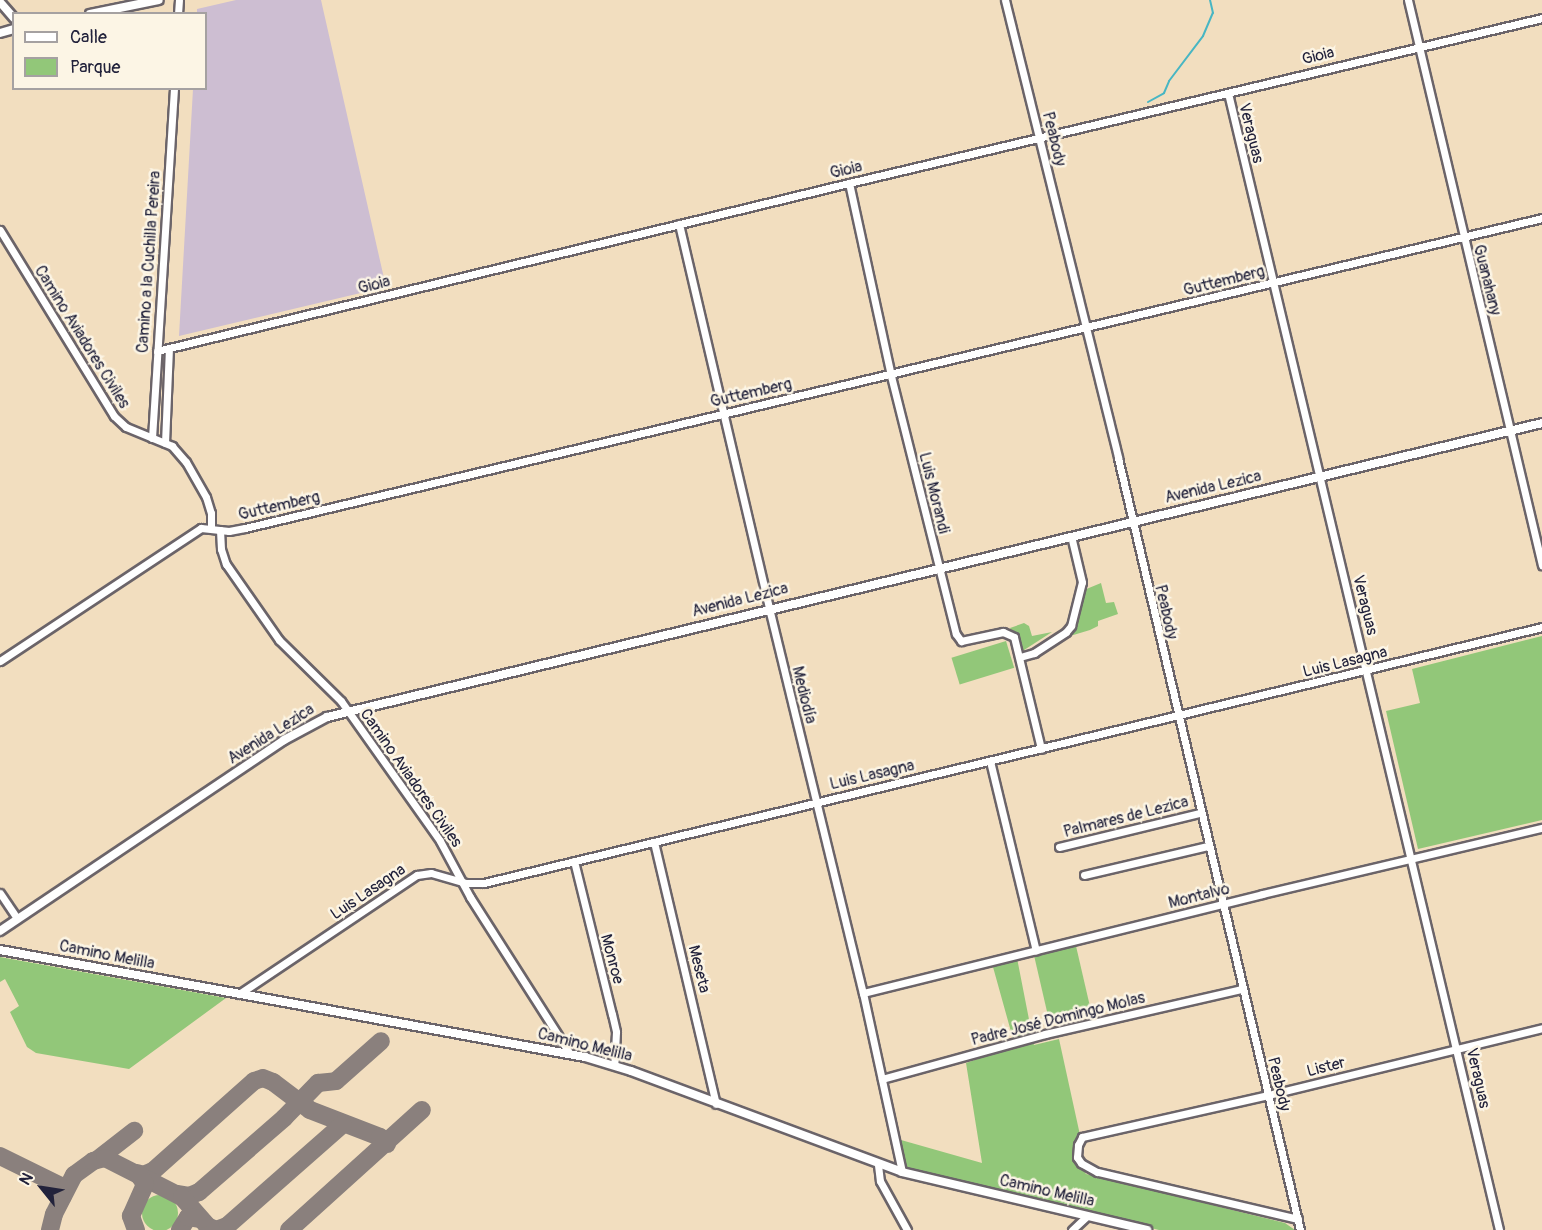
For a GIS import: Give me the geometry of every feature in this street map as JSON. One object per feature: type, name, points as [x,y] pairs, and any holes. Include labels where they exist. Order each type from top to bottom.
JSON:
[{"type":"street","points":[[100,12],[159,0]]},
{"type":"street","name":"Peabody","points":[[1005,0],[1041,139],[1084,329],[1118,458],[1131,522],[1300,1230]]},
{"type":"street","name":"Guanahany","points":[[1408,0],[1542,566]]},
{"type":"street","points":[[0,2],[12,16]]},
{"type":"street","name":"Gioia","points":[[157,351],[1542,18]]},
{"type":"street","name":"Camino a la Cuchilla Pereira","points":[[152,438],[174,90]]},
{"type":"street","name":"Veraguas","points":[[1228,93],[1499,1230]]},
{"type":"street","name":"Luis Morandi","points":[[849,183],[891,376],[958,639],[962,641],[1008,632],[1014,637],[1041,749]]},
{"type":"street","name":"Guttemberg","points":[[211,528],[220,530],[245,528],[891,376],[1542,218]]},
{"type":"street","name":"Mediodía","points":[[680,224],[769,608],[863,993],[902,1172]]},
{"type":"street","name":"Camino Aviadores Civiles","points":[[0,230],[114,416],[126,427],[165,443],[179,454],[202,488],[212,513],[211,528]]},
{"type":"street","points":[[165,443],[169,348]]},
{"type":"street","name":"Avenida Lezica","points":[[0,931],[284,740],[314,723],[347,710],[1542,423]]},
{"type":"street","points":[[0,661],[185,537],[201,528],[211,528]]},
{"type":"street","name":"Camino Aviadores Civiles","points":[[220,530],[221,549],[226,564],[279,640],[327,684],[440,841],[465,883],[470,897],[570,1054]]},
{"type":"street","points":[[1020,657],[1034,652],[1066,632],[1071,626],[1082,585],[1071,536]]},
{"type":"street","name":"Luis Lasagna","points":[[239,994],[417,875],[431,873],[465,883],[484,883],[1542,627]]},
{"type":"street","points":[[990,761],[1036,951]]},
{"type":"street","name":"Palmares de Lezica","points":[[1059,847],[1200,813]]},
{"type":"street","name":"Montalvo","points":[[863,993],[1542,828]]},
{"type":"street","name":"Meseta","points":[[654,842],[716,1104]]},
{"type":"street","points":[[1084,875],[1208,846]]},
{"type":"street","name":"Monroe","points":[[574,861],[616,1032],[614,1065]]},
{"type":"street","points":[[0,893],[17,918]]},
{"type":"street","name":"Camino Melilla","points":[[0,950],[570,1054],[614,1065],[878,1165],[1147,1230]]},
{"type":"street","name":"Padre José Domingo Molas","points":[[882,1079],[1045,1034],[1242,989]]},
{"type":"street","name":"Lister","points":[[1077,1157],[1082,1137],[1268,1095],[1542,1028]]},
{"type":"street","name":"Camino Melilla","points":[[1077,1157],[1088,1168],[1102,1174],[1298,1219]]},
{"type":"street","points":[[878,1165],[883,1188],[907,1230]]},
{"type":"street","points":[[1072,1230],[1087,1216]]},
{"type":"shaded area","points":[[236,0],[321,0],[386,287],[179,336],[193,90],[207,90],[207,12],[197,12],[197,9]]},
{"type":"green space","points":[[1101,583],[1106,603],[1114,602],[1118,614],[1098,621],[1098,626],[1090,630],[1070,636],[1084,590]]},
{"type":"green space","points":[[1024,623],[1029,626],[1032,636],[1052,632],[1021,652],[1010,628]]},
{"type":"green space","points":[[1542,636],[1542,820],[1418,849],[1386,711],[1420,703],[1412,669]]},
{"type":"green space","points":[[1006,641],[1014,668],[960,684],[951,658]]},
{"type":"green space","points":[[1076,946],[1091,1009],[1049,1019],[1034,956]]},
{"type":"green space","points":[[0,957],[226,998],[129,1069],[36,1053],[27,1047],[10,1012],[19,1006],[5,979],[0,982]]},
{"type":"green space","points":[[1017,958],[1034,1045],[1059,1039],[1080,1135],[1077,1161],[1086,1174],[1285,1223],[1295,1230],[1159,1230],[906,1168],[901,1140],[982,1163],[966,1063],[1015,1046],[993,967]]},
{"type":"green space","points":[[160,1195],[173,1200],[178,1213],[173,1226],[160,1231],[147,1226],[142,1213],[147,1200]]},
{"type":"waterway","points":[[1148,102],[1164,93],[1169,81],[1203,36],[1213,13],[1210,0]]},
{"type":"taxiway","points":[[177,1194],[189,1196],[199,1192],[284,1118],[318,1083],[336,1081],[381,1041]]},
{"type":"taxiway","points":[[137,1173],[143,1175],[153,1171],[254,1081],[263,1078],[273,1082],[310,1110],[380,1137],[387,1144]]},
{"type":"taxiway","points":[[289,1230],[422,1110]]},
{"type":"taxiway","points":[[207,1226],[216,1230],[227,1226],[343,1124]]},
{"type":"taxiway","points":[[98,1159],[134,1131]]},
{"type":"taxiway","points":[[0,1156],[61,1186],[64,1190],[63,1196]]},
{"type":"taxiway","points":[[50,1230],[54,1214],[74,1175],[93,1161],[105,1158],[182,1197],[211,1230]]},
{"type":"taxiway","points":[[136,1230],[131,1216],[145,1184],[138,1174]]},
{"type":"taxiway","points":[[180,1230],[188,1217],[201,1219]]}]
